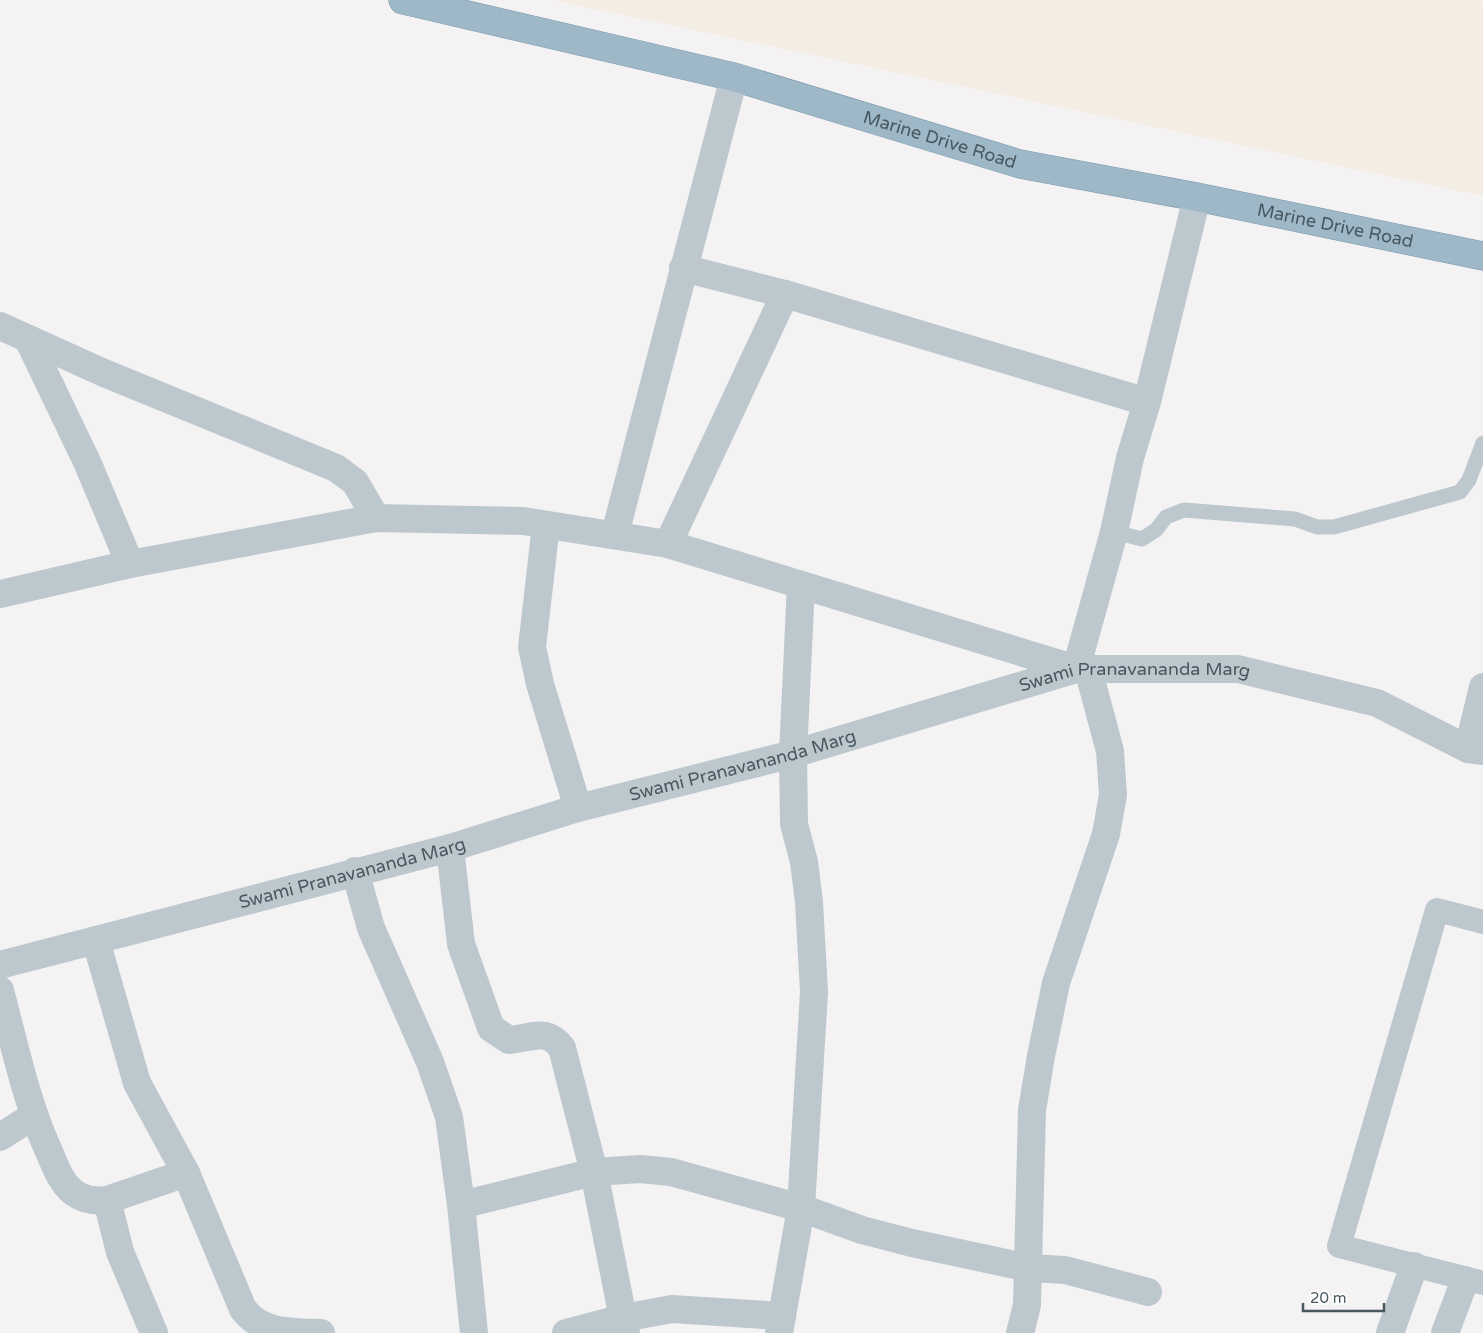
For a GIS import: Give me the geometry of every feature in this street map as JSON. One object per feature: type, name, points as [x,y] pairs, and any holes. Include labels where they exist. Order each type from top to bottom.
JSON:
[{"type":"highway","name":"Marine Drive Road","points":[[403,0],[734,77],[1020,164],[1197,197],[1483,256]]},
{"type":"street","points":[[615,534],[734,77]]},
{"type":"street","points":[[1020,1333],[1027,1305],[1029,1268],[1032,1110],[1041,1056],[1056,983],[1106,834],[1113,795],[1110,751],[1082,669],[1130,458],[1147,402],[1197,197]]},
{"type":"street","points":[[683,268],[785,294],[1147,402]]},
{"type":"street","points":[[668,544],[785,294]]},
{"type":"street","points":[[0,326],[336,468],[355,482],[376,518]]},
{"type":"street","points":[[28,339],[88,464],[130,564]]},
{"type":"street","points":[[0,594],[130,564],[376,518],[523,521],[546,526],[615,534],[668,544],[1082,669]]},
{"type":"street","points":[[546,526],[532,647],[540,684],[578,808]]},
{"type":"street","points":[[566,1333],[624,1326],[672,1309],[781,1324],[801,1208],[814,992],[809,902],[804,862],[794,824],[793,754],[801,585]]},
{"type":"street","name":"Swami Pranavananda Marg","points":[[0,965],[355,871],[450,848],[578,808],[793,754],[1082,669],[1238,669],[1376,703],[1476,750]]},
{"type":"street","points":[[1476,750],[1483,687]]},
{"type":"street","points":[[450,848],[460,944],[491,1028],[509,1040],[546,1034],[555,1038],[562,1048],[594,1172],[624,1326]]},
{"type":"street","points":[[355,871],[371,928],[442,1093],[449,1117],[461,1205],[474,1333]]},
{"type":"street","points":[[1445,1333],[1474,1282],[1339,1246],[1437,910],[1483,922]]},
{"type":"street","points":[[96,940],[137,1083],[186,1173],[243,1309],[250,1321],[261,1329],[275,1332],[320,1333]]},
{"type":"street","points":[[0,990],[33,1116],[58,1172],[67,1187],[81,1197],[94,1202],[107,1200],[186,1173]]},
{"type":"street","points":[[0,1137],[33,1116]]},
{"type":"street","points":[[461,1205],[594,1172],[640,1169],[671,1172],[801,1208],[862,1230],[895,1239],[1029,1268],[1065,1270],[1148,1292]]},
{"type":"street","points":[[107,1200],[120,1252],[154,1333]]},
{"type":"street","points":[[1390,1333],[1414,1266]]},
{"type":"lane","points":[[1114,532],[1142,539],[1156,530],[1166,517],[1184,510],[1295,519],[1317,527],[1334,527],[1460,492],[1469,480],[1483,443]]},
{"type":"sand","points":[[552,0],[1474,0],[1483,2],[1483,196]]}]
